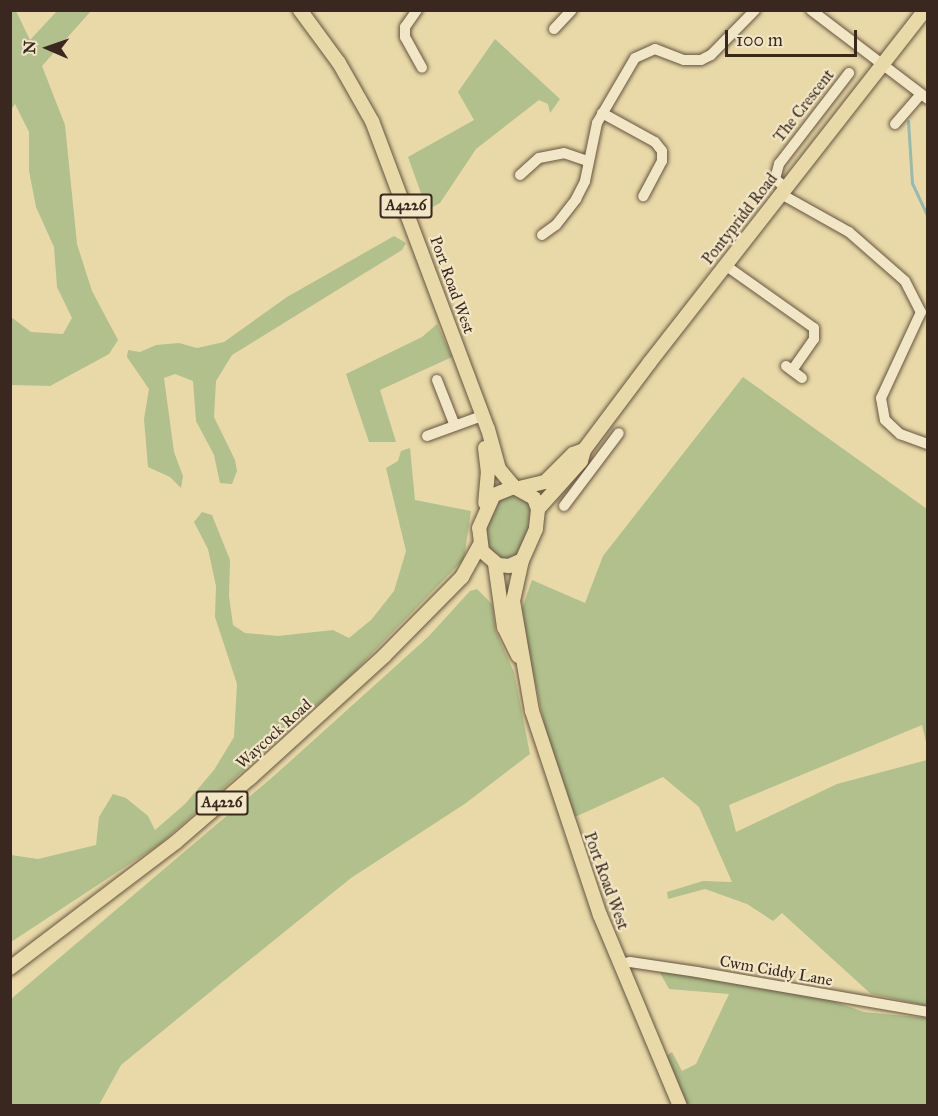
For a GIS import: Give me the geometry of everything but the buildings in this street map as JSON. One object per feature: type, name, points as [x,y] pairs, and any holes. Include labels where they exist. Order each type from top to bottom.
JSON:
[{"type":"main road","name":"Port Road West","points":[[300,10],[349,78],[381,140],[482,416],[499,469],[516,487]]},
{"type":"main road","name":"Pontypridd Road","points":[[538,509],[581,461],[584,450],[599,429],[925,10]]},
{"type":"main road","name":"Port Road West","points":[[482,416],[488,471],[483,512]]},
{"type":"main road","name":"Pontypridd Road","points":[[516,487],[545,482],[573,454],[584,450]]},
{"type":"main road","points":[[516,487],[534,498],[538,509],[535,533],[522,560],[509,566],[494,564],[480,545],[483,512],[494,495],[516,487]]},
{"type":"main road","name":"Waycock Road","points":[[10,968],[213,811],[384,656],[462,577],[480,545]]},
{"type":"main road","name":"Port Road West","points":[[520,661],[513,601],[522,560]]},
{"type":"main road","name":"Port Road West","points":[[494,564],[504,627],[520,661],[567,823],[620,964],[680,1106]]},
{"type":"main road","name":"Waycock Road","points":[[462,577],[494,564]]},
{"type":"street","points":[[417,10],[405,27],[405,37],[422,68]]},
{"type":"street","points":[[554,29],[572,10]]},
{"type":"street","points":[[542,235],[556,225],[576,199],[585,181],[587,161],[602,113],[635,58],[655,49],[684,60],[701,60],[711,55],[755,10]]},
{"type":"street","points":[[811,10],[924,97],[895,124]]},
{"type":"street","name":"The Crescent","points":[[784,191],[776,179],[779,164],[849,73]]},
{"type":"street","points":[[602,113],[655,142],[662,151],[662,161],[643,196]]},
{"type":"street","points":[[520,175],[539,158],[564,153],[587,161]]},
{"type":"street","points":[[784,191],[849,232],[905,281],[921,312],[880,398],[885,420],[900,434],[927,444]]},
{"type":"street","points":[[725,265],[814,328],[814,339],[789,368],[801,378]]},
{"type":"street","points":[[437,380],[455,426]]},
{"type":"street","points":[[427,436],[482,416]]},
{"type":"street","points":[[565,510],[616,436],[599,429]]},
{"type":"street","name":"Cwm Ciddy Lane","points":[[620,964],[630,962],[697,972],[927,1012]]},
{"type":"green space","points":[[11,10],[16,11],[30,40],[57,11],[91,11],[42,66],[65,125],[77,244],[92,291],[118,340],[109,354],[50,386],[11,385],[11,317],[31,332],[63,334],[72,318],[57,287],[54,247],[36,207],[29,171],[29,132],[15,104],[11,110]]},
{"type":"green space","points":[[495,39],[560,99],[550,113],[548,104],[539,100],[476,149],[440,203],[427,210],[408,157],[474,120],[458,92]]},
{"type":"green space","points":[[394,236],[406,243],[402,250],[232,355],[216,381],[214,417],[235,460],[237,471],[232,484],[220,483],[214,455],[196,421],[193,381],[175,374],[164,378],[174,452],[183,476],[181,488],[170,477],[148,467],[144,419],[149,389],[127,357],[128,350],[140,352],[156,345],[179,343],[197,348],[224,342],[287,297]]},
{"type":"green space","points":[[437,324],[452,357],[380,390],[396,442],[369,442],[346,374],[422,337]]},
{"type":"green space","points":[[743,377],[927,509],[927,746],[922,725],[729,805],[736,832],[837,784],[927,760],[927,1006],[871,994],[782,913],[773,921],[747,904],[705,889],[668,899],[667,892],[703,881],[732,882],[699,807],[663,777],[575,817],[546,732],[520,614],[532,580],[585,603],[603,556]]},
{"type":"green space","points":[[410,448],[415,500],[471,511],[464,559],[347,679],[160,844],[11,942],[11,855],[38,859],[96,845],[99,817],[113,794],[126,798],[148,816],[155,830],[185,804],[214,770],[234,737],[237,684],[215,617],[216,586],[208,549],[194,522],[202,512],[212,515],[230,560],[229,596],[233,625],[245,633],[278,636],[333,630],[349,638],[371,620],[394,591],[406,551],[386,468],[398,461],[401,451]]},
{"type":"green space","points":[[513,493],[526,499],[531,506],[531,525],[518,554],[505,560],[496,558],[487,548],[486,527],[497,500]]},
{"type":"green space","points":[[477,589],[492,604],[496,632],[514,672],[530,754],[466,803],[351,878],[226,979],[121,1065],[99,1105],[11,1105],[11,999],[275,775],[428,637],[470,591]]},
{"type":"green space","points":[[659,971],[827,999],[864,1012],[927,1018],[927,1105],[686,1105],[664,1057],[672,1052],[682,1071],[696,1064],[729,994],[669,989]]},
{"type":"waterway","points":[[908,121],[912,183],[928,218]]}]
